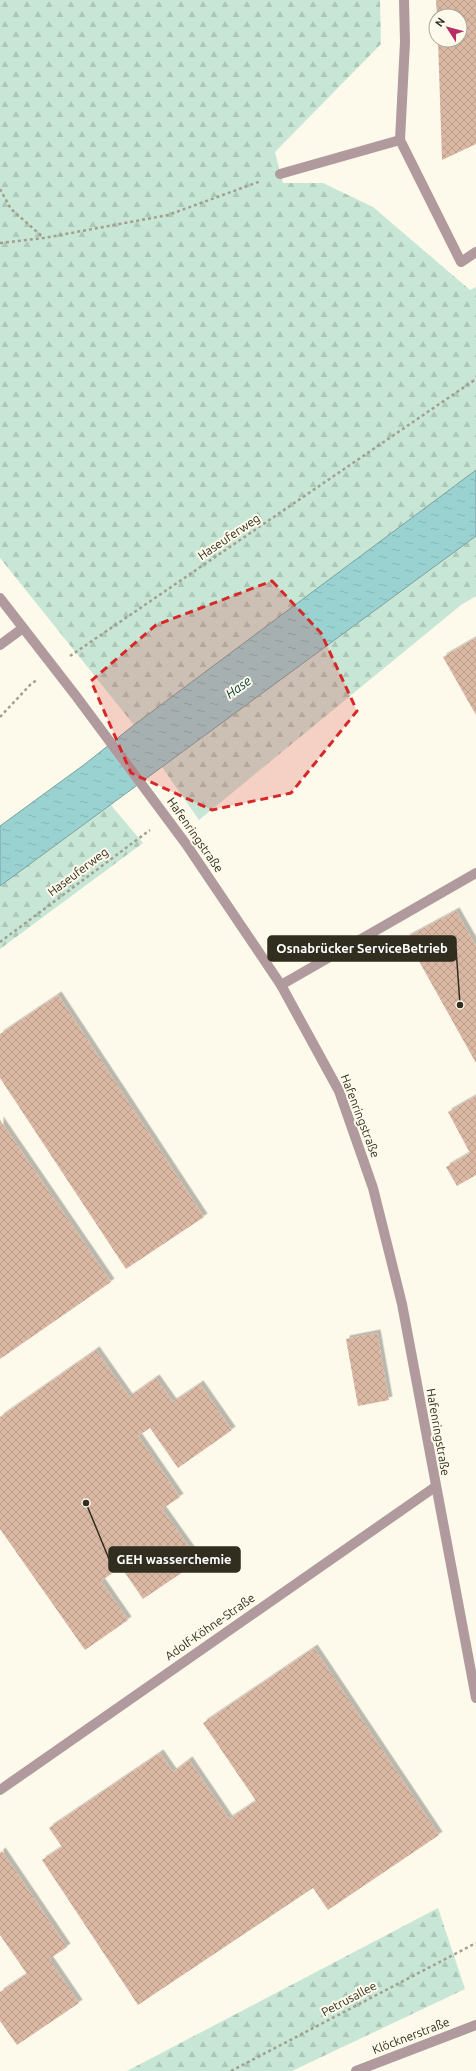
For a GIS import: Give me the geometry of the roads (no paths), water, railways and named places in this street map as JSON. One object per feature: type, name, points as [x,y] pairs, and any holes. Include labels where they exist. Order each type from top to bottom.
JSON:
[{"type":"street","points":[[404,0],[405,42],[400,140],[461,262],[476,252]]},
{"type":"street","points":[[280,174],[400,140]]},
{"type":"street","name":"Hafenringstraße","points":[[0,598],[167,817],[280,985],[339,1091],[373,1188],[402,1304],[476,1698]]},
{"type":"street","points":[[0,645],[22,628]]},
{"type":"street","points":[[280,985],[476,873]]},
{"type":"street","name":"Adolf-Köhne-Straße","points":[[0,1790],[435,1486]]},
{"type":"street","name":"Klöcknerstraße","points":[[356,2071],[476,2026]]},
{"type":"water","name":"Hase","points":[[476,470],[476,536],[0,886],[0,826],[85,764],[134,725]]},
{"type":"place","name":"Osnabrücker ServiceBetrieb","points":[[460,1005]]},
{"type":"place","name":"GEH wasserchemie","points":[[86,1503]]}]
